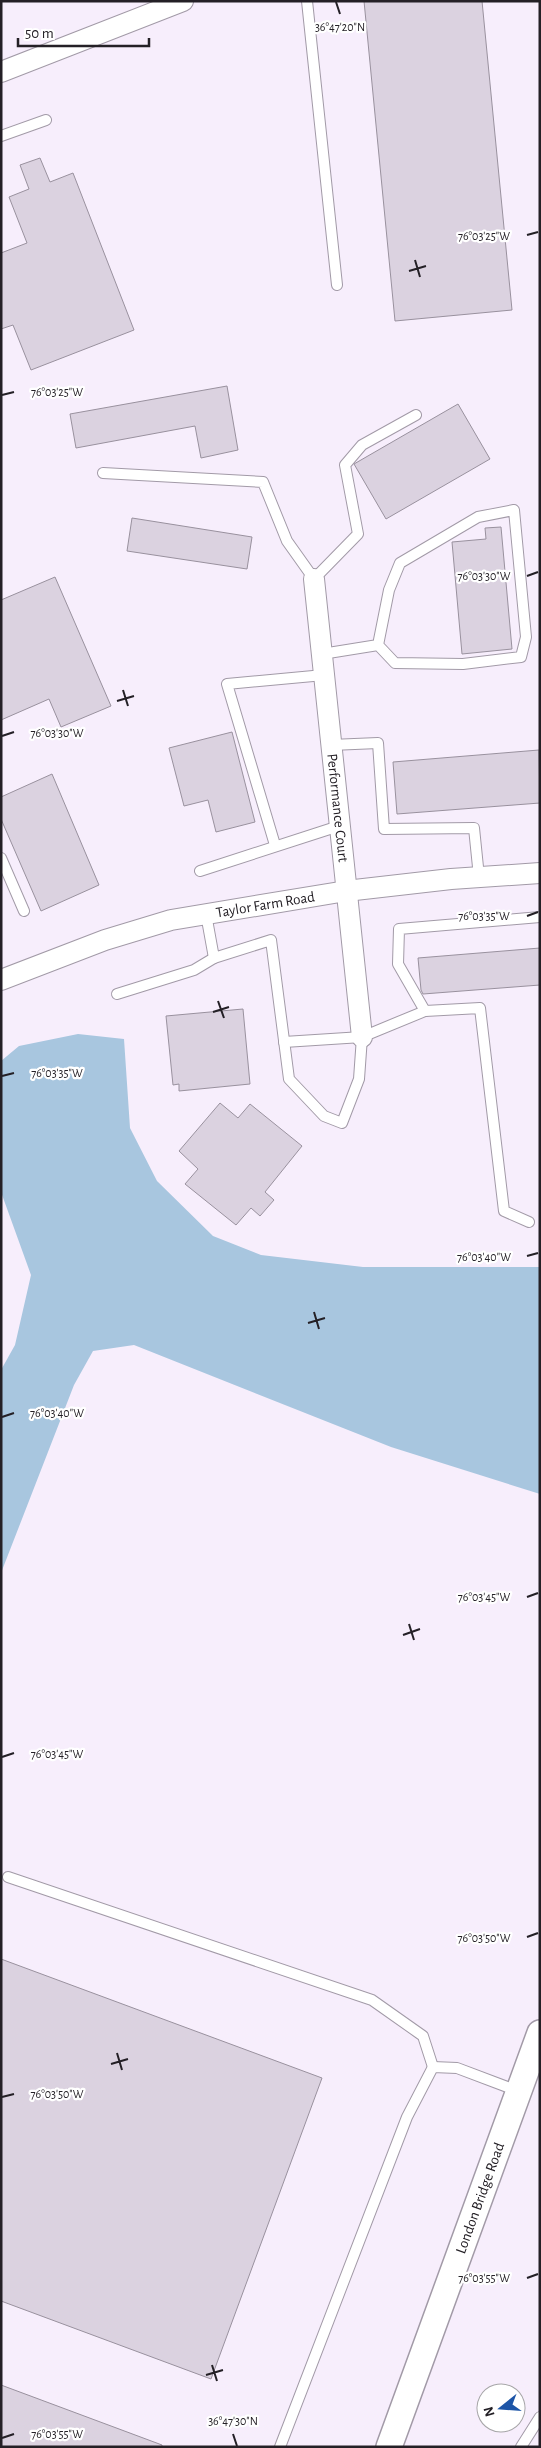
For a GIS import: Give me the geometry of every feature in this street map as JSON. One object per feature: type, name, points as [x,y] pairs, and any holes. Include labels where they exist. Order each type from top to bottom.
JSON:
[{"type":"street","points":[[1,72],[183,1]]},
{"type":"street","name":"Performance Court","points":[[314,579],[362,1037]]},
{"type":"street","name":"Taylor Farm Road","points":[[1,980],[105,940],[171,920],[346,891],[479,877],[540,873]]},
{"type":"street","name":"London Bridge Road","points":[[389,2447],[518,2091],[538,2044]]},
{"type":"lane","points":[[307,1],[338,285]]},
{"type":"lane","points":[[1,136],[46,120]]},
{"type":"lane","points":[[103,473],[263,482],[287,541],[314,579],[358,534],[345,465],[362,445],[416,415]]},
{"type":"lane","points":[[514,510],[526,637],[521,657],[463,664],[395,663],[378,645],[388,590],[400,563],[478,517],[514,510]]},
{"type":"lane","points":[[322,654],[378,645]]},
{"type":"lane","points":[[275,845],[227,684],[324,675]]},
{"type":"lane","points":[[331,745],[378,743],[384,830],[474,828],[479,877]]},
{"type":"lane","points":[[200,871],[275,845],[339,826]]},
{"type":"lane","points":[[1,858],[24,912]]},
{"type":"lane","points":[[206,914],[214,958]]},
{"type":"lane","points":[[425,1011],[398,964],[399,929],[540,917]]},
{"type":"lane","points":[[117,994],[194,970],[214,958],[271,940],[289,1079],[324,1116],[342,1123],[359,1079],[362,1037]]},
{"type":"lane","points":[[284,1042],[362,1037],[425,1011],[480,1008],[504,1210],[529,1222]]},
{"type":"lane","points":[[8,1877],[372,2000],[423,2036],[433,2067],[407,2117],[280,2447]]},
{"type":"lane","points":[[433,2067],[457,2068],[518,2091]]},
{"type":"lane","points":[[521,2447],[540,2417]]},
{"type":"water","points":[[78,1034],[124,1039],[130,1128],[157,1181],[213,1236],[261,1255],[363,1267],[540,1267],[540,1494],[391,1447],[134,1345],[93,1351],[74,1385],[1,1573],[1,1370],[15,1345],[31,1275],[1,1192],[1,1061],[19,1046]]},
{"type":"building","points":[[364,1],[482,1],[512,310],[395,321]]},
{"type":"building","points":[[40,158],[50,182],[73,173],[134,330],[31,370],[13,325],[1,329],[1,253],[27,243],[9,197],[29,189],[20,165]]},
{"type":"building","points":[[227,386],[238,450],[201,458],[195,426],[76,448],[70,414]]},
{"type":"building","points":[[458,404],[490,459],[386,519],[354,464]]},
{"type":"building","points":[[132,518],[252,537],[247,569],[127,551]]},
{"type":"building","points":[[501,527],[512,649],[462,654],[452,542],[486,539],[485,528]]},
{"type":"building","points":[[55,577],[111,706],[61,727],[49,699],[1,720],[1,600]]},
{"type":"building","points":[[232,732],[255,822],[216,832],[208,800],[184,806],[169,748]]},
{"type":"building","points":[[539,750],[540,803],[397,814],[393,762]]},
{"type":"building","points":[[52,774],[99,885],[41,911],[1,819],[1,797]]},
{"type":"building","points":[[540,948],[540,985],[423,994],[421,990],[418,958]]},
{"type":"building","points":[[243,1009],[250,1084],[179,1091],[179,1084],[173,1085],[166,1016]]},
{"type":"building","points":[[220,1103],[238,1118],[250,1104],[302,1146],[265,1192],[274,1200],[260,1216],[251,1208],[236,1225],[185,1184],[198,1169],[179,1151]]},
{"type":"building","points":[[1,1959],[322,2078],[211,2379],[1,2301]]},
{"type":"building","points":[[1,2385],[162,2445],[162,2447],[1,2447]]}]
